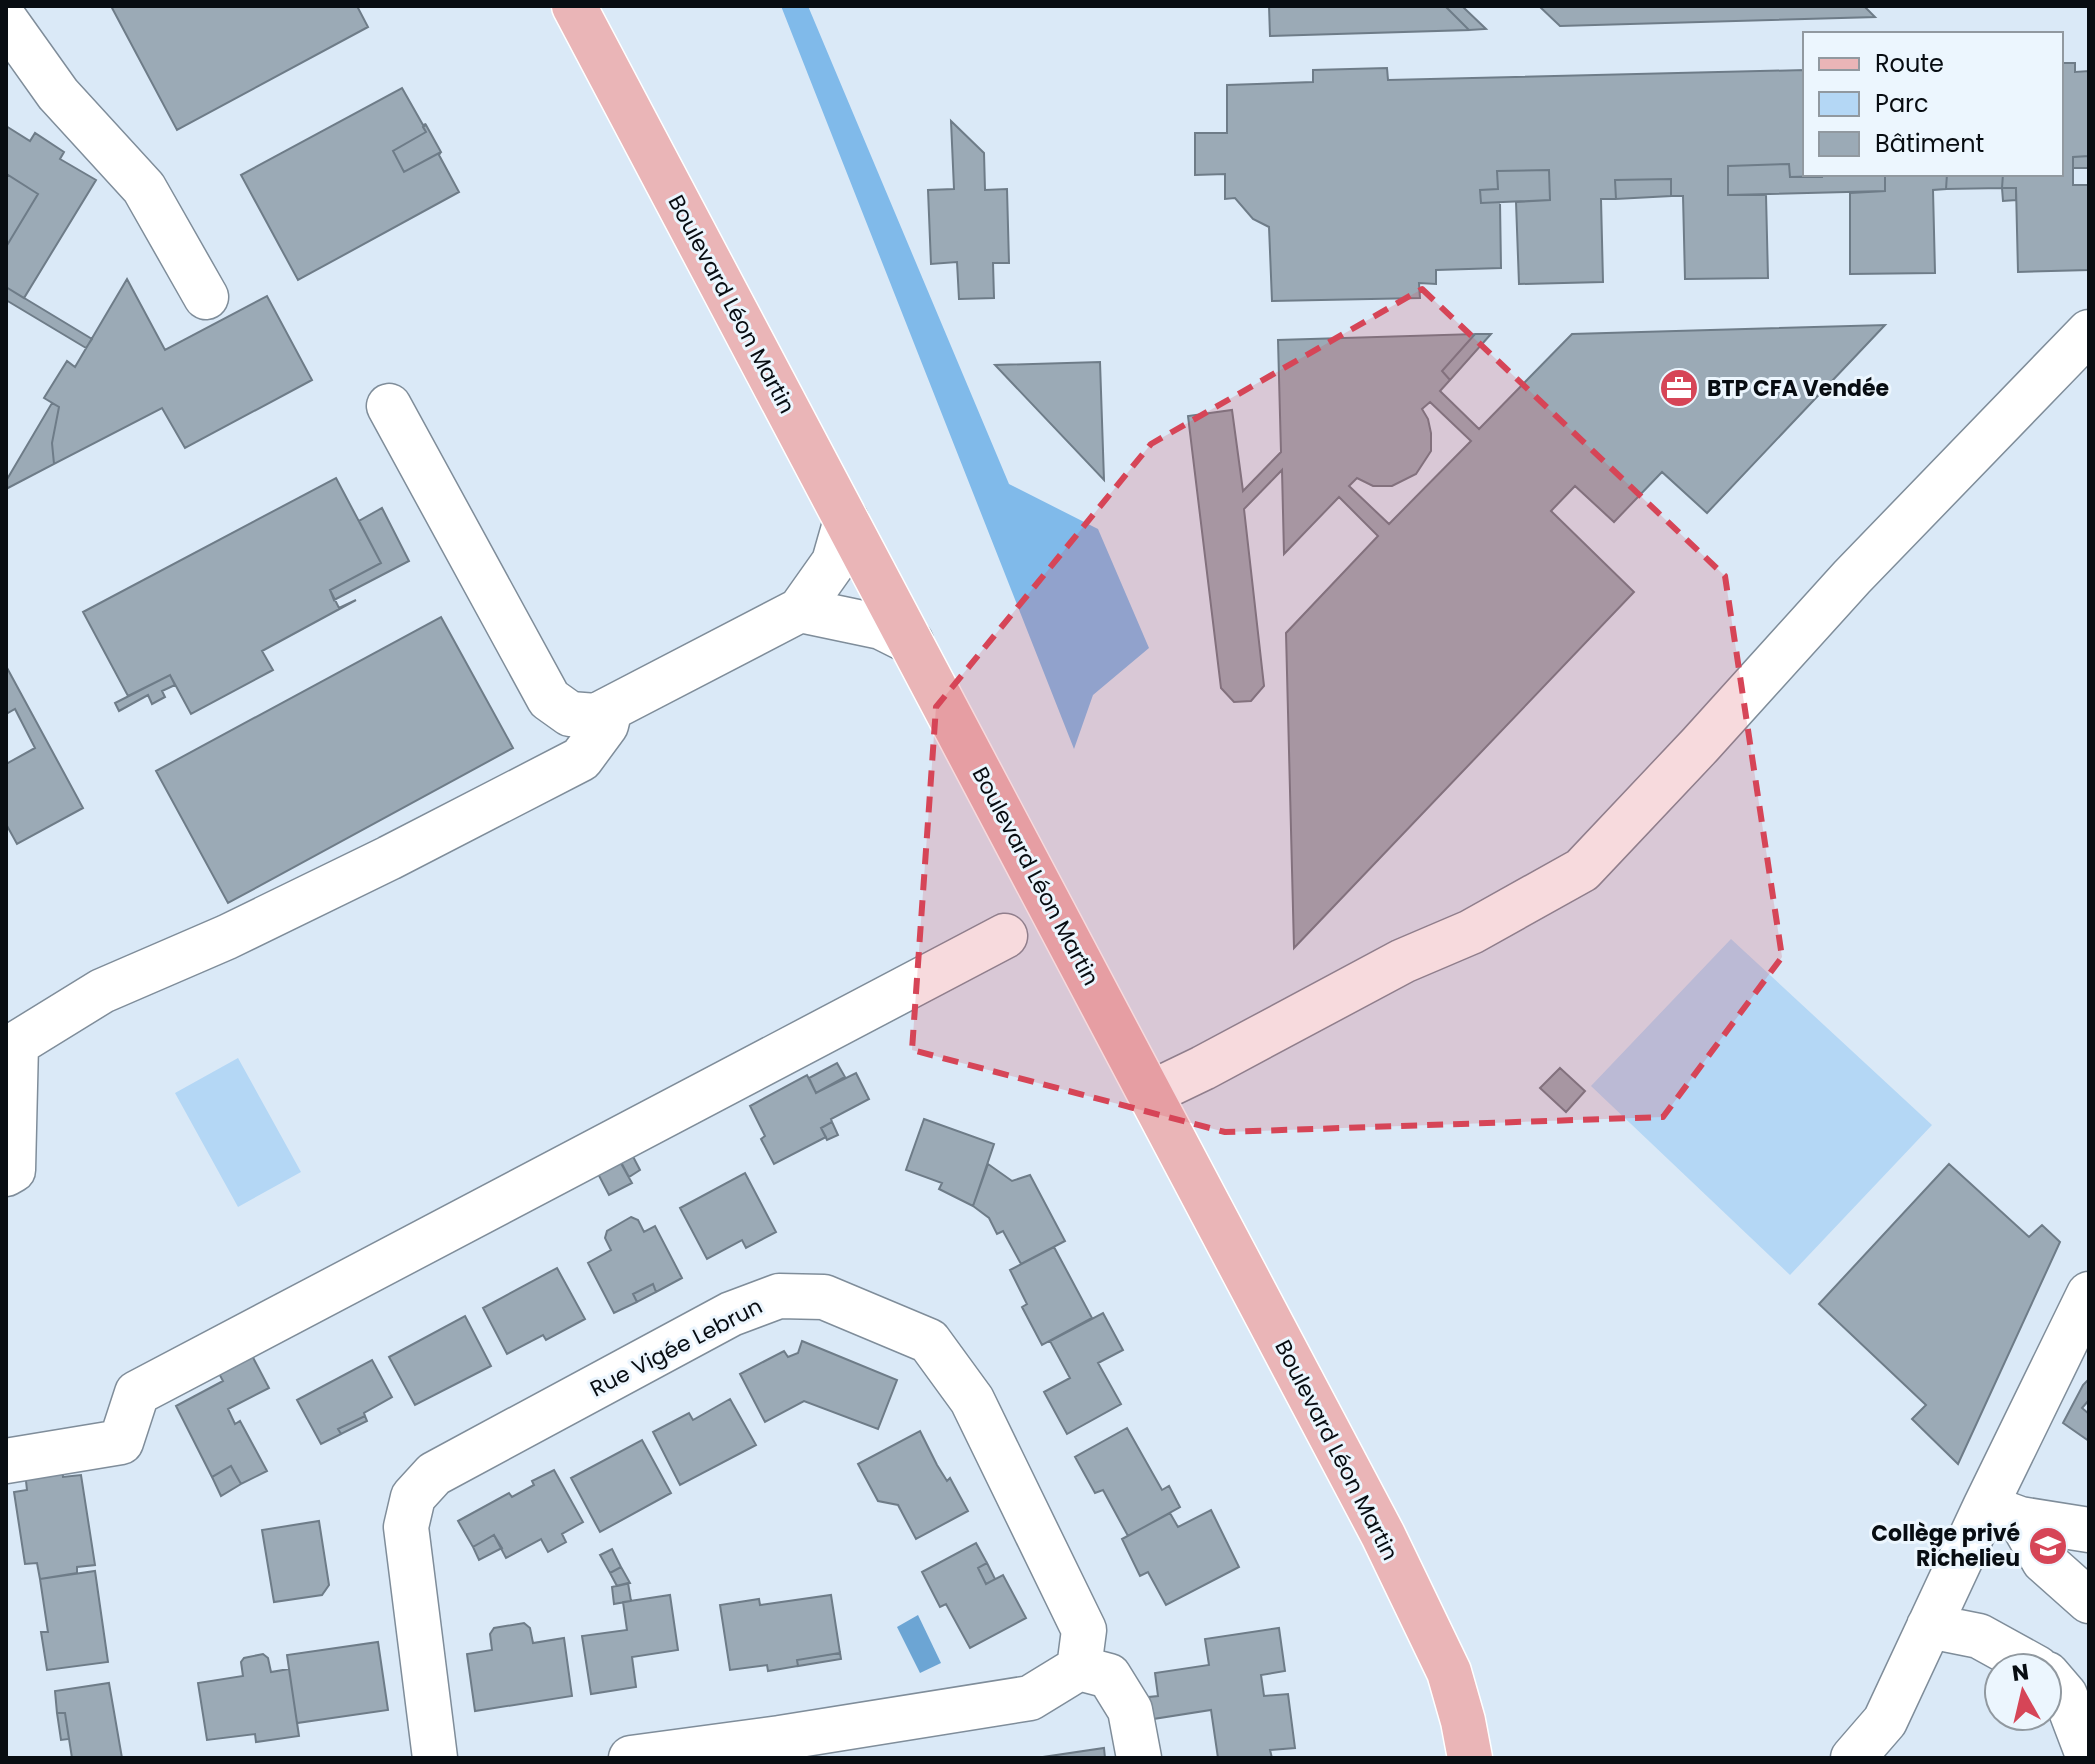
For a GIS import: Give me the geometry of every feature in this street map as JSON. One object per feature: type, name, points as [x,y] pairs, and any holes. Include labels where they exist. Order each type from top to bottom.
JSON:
[{"type":"main road","name":"Boulevard Léon Martin","points":[[574,6],[1151,1093],[1403,1576],[1449,1672],[1470,1758]]},
{"type":"street","points":[[6,21],[58,94],[144,188],[206,297]]},
{"type":"street","points":[[1151,1093],[1403,961],[1471,932],[1582,870],[1852,577],[2089,332]]},
{"type":"street","points":[[389,406],[549,699],[570,714],[596,716],[800,610],[834,562],[846,520]]},
{"type":"street","points":[[800,610],[881,627],[911,642]]},
{"type":"street","points":[[6,1174],[13,1170],[16,1044],[102,991],[227,937],[581,759],[606,725],[610,709]]},
{"type":"street","points":[[6,1461],[121,1442],[137,1393],[1005,936]]},
{"type":"street","points":[[1853,1758],[1885,1721],[1929,1626],[2002,1513],[2089,1294]]},
{"type":"street","name":"Rue Vigée Lebrun","points":[[435,1758],[406,1527],[413,1497],[434,1474],[731,1314],[779,1296],[824,1297],[929,1341],[972,1400],[1084,1630],[1079,1668]]},
{"type":"street","points":[[2002,1513],[2089,1530]]},
{"type":"street","points":[[2002,1513],[2044,1561],[2089,1601]]},
{"type":"street","points":[[1929,1626],[1979,1636],[2008,1652]]},
{"type":"street","points":[[631,1758],[781,1748],[1030,1698],[1079,1668],[1109,1676],[1130,1710],[1139,1758]]},
{"type":"street","points":[[2063,1693],[2089,1758]]},
{"type":"highlighted area","points":[[1422,289],[1725,576],[1782,957],[1663,1117],[1225,1132],[912,1050],[936,707],[1151,444]]},
{"type":"green space","points":[[1731,939],[1932,1125],[1790,1275],[1591,1086]]},
{"type":"green space","points":[[238,1058],[301,1172],[238,1207],[175,1093]]},
{"type":"shaded area","points":[[781,6],[808,6],[1009,484],[1098,529],[1149,648],[1093,695],[1074,749]]},
{"type":"shaded area","points":[[918,1615],[941,1663],[920,1673],[897,1627]]},
{"type":"building","points":[[111,6],[357,6],[368,27],[177,130]]},
{"type":"building","points":[[1269,6],[1445,6],[1469,30],[1270,36]]},
{"type":"building","points":[[1445,6],[1462,6],[1486,29],[1469,30]]},
{"type":"building","points":[[1539,6],[1864,6],[1875,17],[1560,26]]},
{"type":"building","points":[[2063,63],[2075,63],[2075,72],[2089,71],[2089,156],[2073,157],[2073,185],[2089,185],[2089,270],[2018,272],[2016,188],[2002,188],[2003,176],[2063,176]]},
{"type":"building","points":[[1387,68],[1388,80],[1803,70],[1803,176],[1822,177],[1790,177],[1789,164],[1728,166],[1728,195],[1766,195],[1768,278],[1685,279],[1683,196],[1671,196],[1671,179],[1615,180],[1616,199],[1601,199],[1603,282],[1519,284],[1516,202],[1550,200],[1549,170],[1497,171],[1498,189],[1480,190],[1481,203],[1500,203],[1501,268],[1436,270],[1436,284],[1419,283],[1420,298],[1272,301],[1269,227],[1253,219],[1235,198],[1225,199],[1225,174],[1195,175],[1195,133],[1227,133],[1227,85],[1313,82],[1313,70]]},
{"type":"building","points":[[402,88],[423,125],[426,124],[423,127],[426,132],[393,151],[404,172],[441,152],[439,155],[459,192],[298,280],[241,175]]},
{"type":"building","points":[[951,121],[984,153],[985,190],[1007,189],[1009,263],[993,263],[994,298],[959,299],[957,262],[931,264],[928,190],[954,189]]},
{"type":"building","points":[[426,125],[441,152],[404,172],[393,151],[426,132],[423,127]]},
{"type":"building","points":[[6,126],[30,141],[35,133],[64,152],[60,159],[96,180],[24,298],[6,287],[6,247],[38,194],[8,175],[6,179]]},
{"type":"building","points":[[2089,156],[2089,168],[2073,168],[2073,157]]},
{"type":"building","points":[[1789,164],[1790,177],[1885,176],[1885,191],[1728,195],[1728,166]]},
{"type":"building","points":[[1549,170],[1550,200],[1481,203],[1480,190],[1498,189],[1497,171]]},
{"type":"building","points":[[8,175],[38,194],[6,247],[6,179]]},
{"type":"building","points":[[1885,176],[1947,176],[1946,189],[1933,190],[1935,273],[1850,274],[1850,193],[1885,191]]},
{"type":"building","points":[[1947,176],[2003,176],[2002,188],[1946,189]]},
{"type":"building","points":[[1671,179],[1671,196],[1616,199],[1615,180]]},
{"type":"building","points":[[2002,188],[2016,188],[2016,200],[2003,201]]},
{"type":"building","points":[[127,279],[165,350],[267,296],[312,380],[185,448],[162,408],[54,464],[52,443],[59,407],[44,398],[67,361],[75,367]]},
{"type":"building","points":[[6,287],[92,339],[86,348],[6,300]]},
{"type":"building","points":[[1885,325],[1707,513],[1662,472],[1614,522],[1575,486],[1551,511],[1634,592],[1294,948],[1286,633],[1378,536],[1339,497],[1284,554],[1282,470],[1244,509],[1264,686],[1251,701],[1234,702],[1221,688],[1188,416],[1232,410],[1243,491],[1281,452],[1278,340],[1475,334],[1442,371],[1450,380],[1440,391],[1479,429],[1572,334]],"holes":[[[1430,402],[1471,441],[1389,524],[1349,486],[1357,478],[1373,486],[1392,486],[1416,474],[1431,451],[1431,433],[1422,409]]]},
{"type":"building","points":[[1475,334],[1491,334],[1450,380],[1442,371]]},
{"type":"building","points":[[1100,362],[1104,480],[995,365]]},
{"type":"building","points":[[52,403],[59,407],[52,443],[54,464],[6,489],[6,481]]},
{"type":"building","points":[[336,478],[381,563],[330,590],[339,608],[356,600],[262,651],[273,670],[191,714],[170,675],[128,696],[83,612]]},
{"type":"building","points":[[382,508],[409,561],[334,600],[330,590],[381,563],[359,521]]},
{"type":"building","points":[[441,617],[513,748],[228,903],[156,771]]},
{"type":"building","points":[[6,666],[83,808],[17,844],[6,824],[6,764],[35,748],[15,709],[6,714]]},
{"type":"building","points":[[170,675],[175,685],[162,691],[165,697],[152,704],[148,695],[119,711],[115,703]]},
{"type":"building","points":[[837,1063],[845,1077],[816,1093],[809,1078]]},
{"type":"building","points":[[1560,1068],[1585,1091],[1566,1112],[1540,1088]]},
{"type":"building","points":[[856,1073],[869,1099],[831,1119],[832,1122],[821,1128],[826,1137],[774,1164],[761,1139],[765,1136],[750,1106],[807,1075],[816,1093]]},
{"type":"building","points":[[924,1119],[994,1144],[973,1206],[939,1189],[942,1183],[906,1170]]},
{"type":"building","points":[[832,1122],[838,1135],[827,1140],[821,1128]]},
{"type":"building","points":[[628,1147],[640,1170],[629,1177],[616,1153]]},
{"type":"building","points":[[618,1158],[632,1183],[609,1195],[596,1170]]},
{"type":"building","points":[[988,1164],[1012,1181],[1030,1175],[1065,1241],[1021,1264],[1003,1231],[997,1234],[989,1218],[973,1206]]},
{"type":"building","points":[[1949,1164],[2029,1237],[2042,1225],[2060,1242],[1958,1464],[1912,1419],[1926,1405],[1819,1304]]},
{"type":"building","points":[[745,1173],[776,1232],[746,1248],[742,1240],[707,1259],[680,1208]]},
{"type":"building","points":[[631,1217],[638,1220],[644,1232],[655,1226],[682,1278],[656,1292],[653,1284],[633,1294],[637,1302],[614,1313],[588,1263],[611,1250],[605,1238],[607,1231]]},
{"type":"building","points":[[1054,1247],[1092,1318],[1042,1345],[1022,1307],[1027,1304],[1010,1270]]},
{"type":"building","points":[[557,1268],[585,1319],[546,1340],[543,1335],[507,1354],[483,1308]]},
{"type":"building","points":[[653,1284],[656,1292],[637,1302],[633,1294]]},
{"type":"building","points":[[1103,1313],[1123,1350],[1098,1363],[1121,1404],[1067,1434],[1044,1392],[1070,1378],[1050,1341]]},
{"type":"building","points":[[465,1316],[491,1366],[415,1405],[389,1357]]},
{"type":"building","points":[[802,1341],[897,1380],[878,1429],[804,1401],[765,1422],[740,1374],[784,1351],[788,1357],[798,1353]]},
{"type":"building","points":[[248,1348],[269,1388],[228,1409],[235,1424],[240,1421],[267,1471],[241,1484],[231,1466],[212,1477],[176,1406],[223,1381],[215,1366]]},
{"type":"building","points":[[372,1360],[392,1397],[364,1413],[365,1416],[338,1429],[341,1434],[321,1444],[297,1400]]},
{"type":"building","points":[[2089,1379],[2089,1400],[2082,1408],[2089,1414],[2089,1441],[2063,1423]]},
{"type":"building","points":[[730,1399],[756,1445],[680,1485],[653,1432],[689,1413],[693,1420]]},
{"type":"building","points":[[365,1416],[367,1421],[341,1434],[338,1429]]},
{"type":"building","points":[[1127,1428],[1162,1490],[1169,1486],[1180,1507],[1128,1536],[1103,1490],[1095,1493],[1075,1457]]},
{"type":"building","points":[[920,1431],[937,1465],[947,1481],[950,1478],[968,1511],[916,1539],[898,1505],[878,1501],[858,1464]]},
{"type":"building","points":[[642,1440],[671,1493],[600,1532],[571,1478]]},
{"type":"building","points":[[62,1466],[63,1477],[81,1475],[95,1565],[77,1567],[77,1573],[40,1579],[37,1563],[25,1564],[14,1492],[27,1490],[25,1472]]},
{"type":"building","points":[[231,1466],[241,1484],[221,1496],[212,1477]]},
{"type":"building","points":[[554,1470],[583,1522],[562,1534],[566,1542],[548,1552],[541,1539],[506,1558],[494,1535],[473,1547],[458,1521],[509,1493],[512,1497],[534,1485],[532,1481]]},
{"type":"building","points":[[1211,1510],[1239,1567],[1166,1605],[1148,1572],[1140,1576],[1122,1539],[1170,1513],[1178,1527]]},
{"type":"building","points":[[319,1521],[329,1585],[322,1595],[274,1602],[262,1530]]},
{"type":"building","points":[[494,1535],[502,1548],[479,1560],[473,1547]]},
{"type":"building","points":[[976,1543],[987,1563],[978,1568],[986,1584],[1003,1575],[1026,1618],[970,1648],[946,1604],[940,1607],[922,1572]]},
{"type":"building","points":[[612,1549],[621,1567],[610,1573],[600,1555]]},
{"type":"building","points":[[987,1563],[995,1579],[986,1584],[978,1568]]},
{"type":"building","points":[[621,1567],[630,1583],[617,1586],[610,1573]]},
{"type":"building","points":[[95,1571],[108,1662],[47,1670],[41,1632],[48,1632],[40,1579]]},
{"type":"building","points":[[628,1583],[631,1601],[614,1604],[612,1587]]},
{"type":"building","points":[[670,1595],[678,1650],[632,1657],[636,1687],[591,1694],[582,1636],[627,1630],[623,1602]]},
{"type":"building","points":[[831,1595],[840,1653],[797,1660],[798,1666],[768,1671],[767,1665],[730,1670],[720,1605],[759,1599],[760,1605]]},
{"type":"building","points":[[524,1623],[530,1628],[533,1643],[564,1638],[572,1696],[475,1711],[467,1654],[492,1650],[490,1634],[494,1628]]},
{"type":"building","points":[[1279,1628],[1285,1671],[1261,1675],[1264,1696],[1288,1694],[1295,1748],[1270,1750],[1272,1758],[1218,1758],[1211,1710],[1153,1719],[1149,1697],[1158,1696],[1155,1673],[1209,1665],[1205,1639]]},
{"type":"building","points":[[378,1642],[388,1710],[297,1723],[287,1655]]},
{"type":"building","points":[[840,1653],[841,1659],[798,1666],[797,1660]]},
{"type":"building","points":[[263,1654],[268,1658],[271,1672],[289,1669],[299,1736],[256,1742],[255,1734],[207,1740],[198,1683],[243,1676],[241,1662],[244,1658]]},
{"type":"building","points":[[109,1683],[122,1758],[72,1758],[65,1713],[57,1713],[55,1691]]},
{"type":"building","points":[[57,1713],[65,1713],[69,1739],[61,1740]]},
{"type":"building","points":[[1104,1748],[1105,1758],[1036,1758]]},
{"type":"place","name":"BTP CFA Vendée","points":[[1679,388]]},
{"type":"place","name":"Collège privé Richelieu","points":[[2048,1546]]}]
